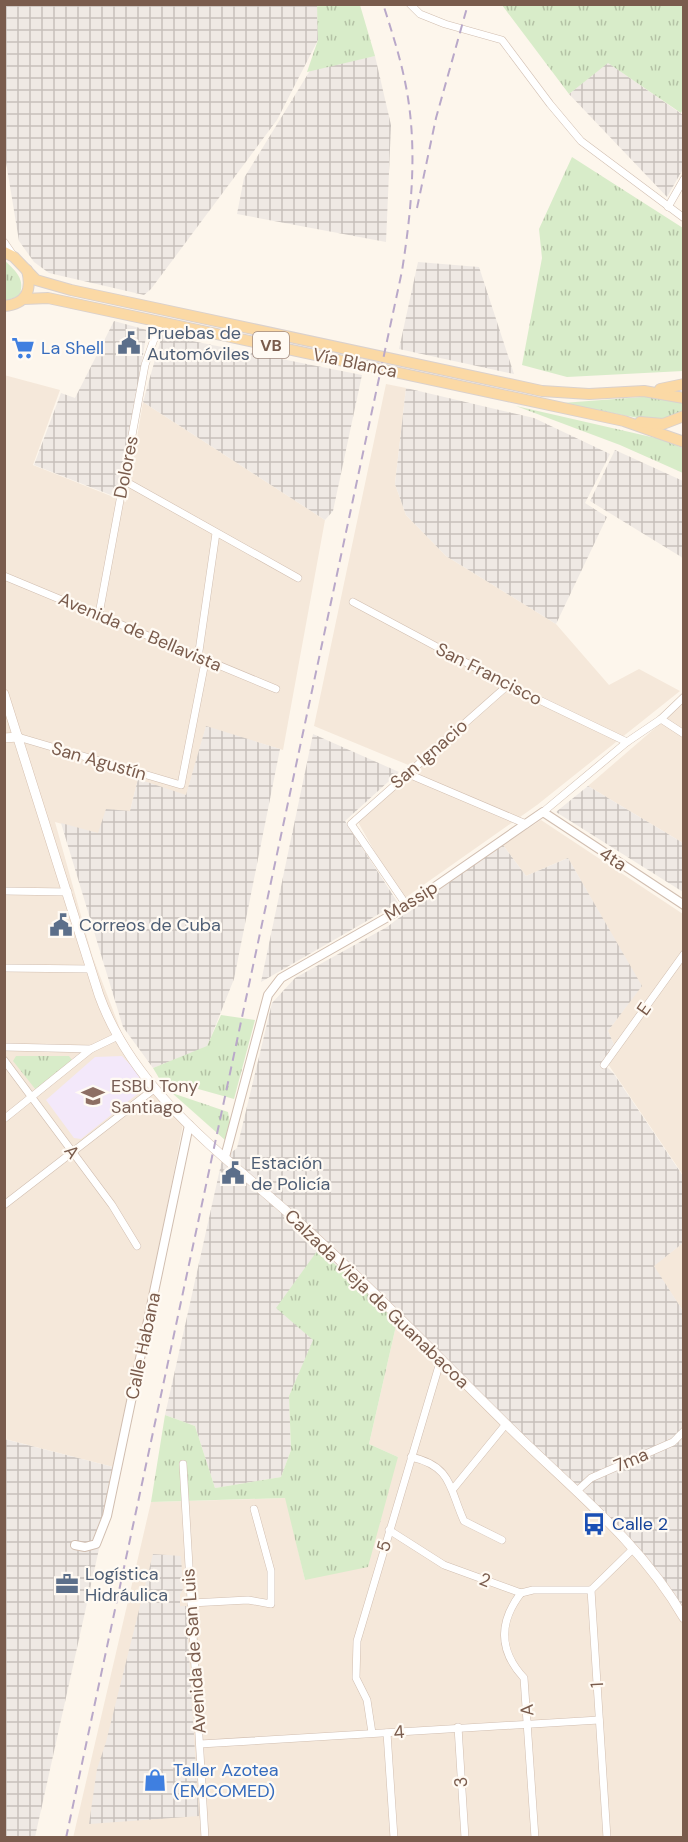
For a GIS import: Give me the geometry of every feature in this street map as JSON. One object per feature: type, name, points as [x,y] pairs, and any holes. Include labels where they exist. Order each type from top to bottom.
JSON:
[{"type":"main road","name":"VB","points":[[4,252],[27,270]]},
{"type":"main road","points":[[24,299],[31,282],[27,270]]},
{"type":"main road","name":"Vía Blanca","points":[[27,270],[39,281],[71,291],[542,391],[590,394],[644,391],[684,398]]},
{"type":"main road","name":"Vía Blanca","points":[[24,299],[48,298],[624,421],[684,442]]},
{"type":"main road","name":"VB","points":[[7,306],[24,299]]},
{"type":"main road","points":[[644,391],[684,384]]},
{"type":"main road","points":[[624,421],[663,424],[684,416]]},
{"type":"main road","name":"Calzada Vieja de Guanabacoa","points":[[4,694],[102,1005],[116,1037],[154,1089],[189,1125],[371,1289],[506,1424],[578,1491],[657,1576],[684,1618]]},
{"type":"main road","points":[[4,738],[18,737]]},
{"type":"street","points":[[410,4],[420,14],[502,40],[550,104],[582,141],[684,218]]},
{"type":"street","points":[[668,207],[684,179]]},
{"type":"street","points":[[4,242],[27,270]]},
{"type":"street","name":"Dolores","points":[[99,614],[145,365],[160,322]]},
{"type":"street","points":[[123,480],[298,578]]},
{"type":"street","points":[[202,660],[216,533]]},
{"type":"street","name":"Avenida de Bellavista","points":[[4,576],[276,689]]},
{"type":"street","name":"San Francisco","points":[[353,602],[508,685],[627,742]]},
{"type":"street","name":"San Agustín","points":[[18,737],[181,785],[202,660]]},
{"type":"street","name":"San Ignacio","points":[[406,906],[351,824],[508,685]]},
{"type":"street","name":"Massip","points":[[225,1157],[268,995],[281,978],[296,967],[406,906],[526,824],[627,742],[661,719],[684,697]]},
{"type":"street","points":[[661,719],[684,735]]},
{"type":"street","points":[[406,773],[526,824]]},
{"type":"street","name":"4ta","points":[[543,812],[684,905]]},
{"type":"street","points":[[4,891],[68,892]]},
{"type":"street","name":"E","points":[[604,1065],[684,954]]},
{"type":"street","points":[[4,968],[91,969]]},
{"type":"street","points":[[4,1119],[91,1048],[116,1037]]},
{"type":"street","points":[[4,1047],[91,1048]]},
{"type":"street","name":"A","points":[[4,1060],[112,1205],[136,1246]]},
{"type":"street","points":[[4,1205],[154,1089]]},
{"type":"street","name":"Calle Habana","points":[[75,1545],[84,1547],[96,1544],[107,1516],[189,1125]]},
{"type":"street","name":"5","points":[[372,1733],[367,1700],[356,1678],[355,1662],[363,1616],[441,1359]]},
{"type":"street","points":[[453,1489],[506,1424]]},
{"type":"street","name":"7ma","points":[[578,1491],[591,1478],[674,1442],[684,1431]]},
{"type":"street","points":[[411,1457],[433,1463],[441,1469],[453,1489],[464,1521],[502,1540]]},
{"type":"street","name":"Avenida de San Luis","points":[[183,1464],[205,1838]]},
{"type":"street","points":[[191,1603],[248,1600],[272,1604],[271,1571],[254,1509]]},
{"type":"street","name":"2","points":[[388,1530],[444,1564],[521,1593],[533,1590],[591,1590]]},
{"type":"street","points":[[591,1590],[633,1549]]},
{"type":"street","name":"1","points":[[591,1590],[607,1838]]},
{"type":"street","name":"A","points":[[521,1593],[506,1617],[503,1638],[508,1658],[524,1678],[535,1838]]},
{"type":"street","name":"4","points":[[200,1744],[599,1720]]},
{"type":"street","name":"3","points":[[458,1727],[465,1838]]},
{"type":"street","points":[[387,1733],[394,1838]]},
{"type":"shaded area","points":[[4,5],[317,5],[318,40],[277,120],[151,289],[144,295],[49,273],[34,262],[19,241],[5,156]]},
{"type":"shaded area","points":[[375,56],[391,125],[386,242],[237,214],[244,178],[311,69]]},
{"type":"shaded area","points":[[607,62],[683,115],[683,169],[667,197],[569,94]]},
{"type":"shaded area","points":[[418,262],[479,267],[514,374],[399,349]]},
{"type":"shaded area","points":[[114,321],[147,330],[123,480],[116,497],[34,465],[61,393],[75,398]]},
{"type":"shaded area","points":[[162,335],[362,375],[333,511],[325,520],[143,402]]},
{"type":"shaded area","points":[[4,375],[60,390],[33,465],[126,502],[143,402],[325,520],[283,750],[206,727],[186,796],[138,779],[130,811],[98,834],[55,822],[92,955],[122,1034],[183,1124],[117,1468],[5,1439]]},
{"type":"shaded area","points":[[386,384],[406,388],[395,484],[406,515],[446,556],[556,624],[609,685],[639,669],[680,691],[537,805],[402,900],[358,822],[418,769],[314,726]]},
{"type":"shaded area","points":[[406,388],[534,418],[610,454],[585,503],[607,517],[556,624],[446,556],[406,515],[395,484]]},
{"type":"shaded area","points":[[615,450],[683,481],[683,558],[590,501]]},
{"type":"shaded area","points":[[683,704],[683,843],[588,786]]},
{"type":"shaded area","points":[[206,726],[280,749],[234,979],[207,1047],[153,1068],[123,1027],[61,823],[98,833],[106,809],[130,811],[138,779],[186,795]]},
{"type":"shaded area","points":[[313,734],[399,772],[345,821],[398,903],[261,982]]},
{"type":"shaded area","points":[[588,786],[683,843],[683,892],[556,812]]},
{"type":"shaded area","points":[[541,820],[683,914],[683,1175],[608,1064],[616,1049],[608,1031],[641,986],[568,858],[526,876],[503,845]]},
{"type":"shaded area","points":[[503,845],[526,876],[568,858],[642,986],[608,1031],[616,1049],[605,1065],[614,1074],[683,1176],[683,1243],[654,1266],[683,1311],[683,1620],[657,1576],[398,1317],[325,1256],[320,1247],[314,1340],[289,1396],[291,1450],[281,1477],[215,1488],[195,1426],[165,1415],[222,1160],[237,1148],[272,1003],[295,978],[387,927],[430,894]]},
{"type":"shaded area","name":"ESBU Tony Santiago","points":[[122,1056],[138,1073],[142,1086],[140,1092],[81,1139],[74,1138],[46,1100],[95,1057]]},
{"type":"shaded area","points":[[683,1243],[683,1311],[653,1266]]},
{"type":"shaded area","points":[[398,1317],[606,1517],[683,1618],[683,1837],[73,1838],[151,1502],[286,1498],[305,1580],[398,1457],[369,1444]]},
{"type":"shaded area","points":[[4,1439],[117,1468],[35,1837],[5,1837]]},
{"type":"shaded area","points":[[153,1554],[181,1556],[183,1589],[180,1595],[180,1606],[186,1606],[199,1816],[89,1824],[97,1769],[106,1742]]},
{"type":"green space","points":[[317,5],[360,5],[375,56],[307,72],[318,40]]},
{"type":"green space","points":[[502,5],[683,5],[684,106],[681,113],[608,63],[569,94]]},
{"type":"green space","points":[[572,157],[683,228],[683,371],[567,377],[522,365],[542,258],[539,229]]},
{"type":"green space","points":[[5,261],[21,281],[21,290],[19,296],[5,301]]},
{"type":"green space","points":[[655,396],[683,402],[683,412],[670,419],[638,418],[562,403]]},
{"type":"green space","points":[[516,406],[660,439],[683,448],[683,473],[620,445]]},
{"type":"green space","points":[[221,1015],[255,1020],[234,1099],[159,1078],[153,1068],[207,1046]]},
{"type":"green space","points":[[16,1056],[69,1056],[72,1060],[36,1090],[13,1061]]},
{"type":"green space","points":[[172,1093],[228,1112],[230,1123],[225,1140]]},
{"type":"green space","points":[[320,1247],[325,1256],[398,1317],[369,1444],[398,1457],[368,1567],[305,1580],[285,1498],[151,1502],[165,1415],[195,1426],[215,1488],[281,1477],[291,1450],[289,1396],[313,1340],[276,1308]]},
{"type":"railway","points":[[66,1838],[402,271],[412,184],[411,120],[403,74],[383,4]]},
{"type":"railway","points":[[417,208],[436,118],[468,4]]},
{"type":"place","name":"Pruebas de Automóviles","points":[[129,343]]},
{"type":"place","name":"La Shell","points":[[23,348]]},
{"type":"place","name":"Correos de Cuba","points":[[61,925]]},
{"type":"place","name":"ESBU Tony Santiago","points":[[93,1096]]},
{"type":"place","name":"Estación de Policía","points":[[233,1173]]},
{"type":"place","name":"Calle 2","points":[[594,1524]]},
{"type":"place","name":"Logística Hidráulica","points":[[67,1584]]},
{"type":"place","name":"Taller Azotea (EMCOMED)","points":[[155,1780]]}]
